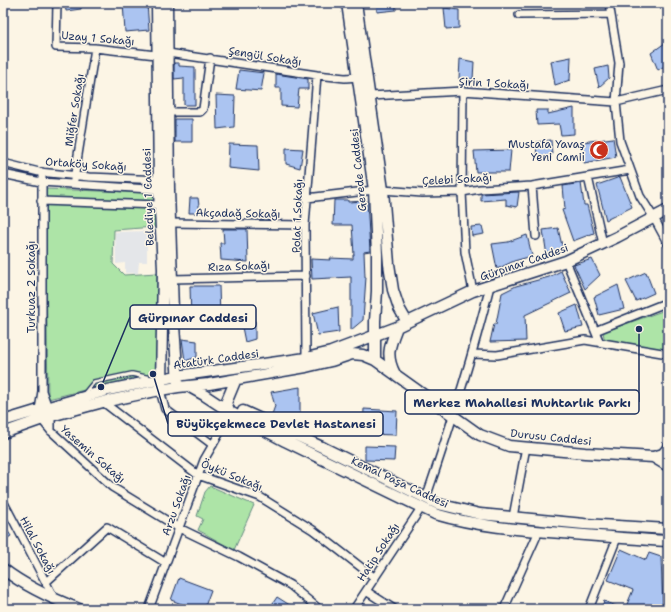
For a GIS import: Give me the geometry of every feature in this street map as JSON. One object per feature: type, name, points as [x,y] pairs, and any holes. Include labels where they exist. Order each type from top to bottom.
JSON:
[{"type":"street","name":"Uzay 1 Sokağı","points":[[56,3],[56,46],[95,48],[156,55]]},
{"type":"street","name":"Belediye 1 Caddesi","points":[[157,3],[156,55],[164,185],[170,223],[172,279],[181,383]]},
{"type":"street","name":"Belediye 1 Caddesi","points":[[160,385],[163,269],[159,205],[164,185],[168,112],[167,3]]},
{"type":"street","name":"Gerede Caddesi","points":[[347,3],[363,76],[370,96],[378,190],[377,291],[374,335],[375,360]]},
{"type":"street","name":"Gerede Caddesi","points":[[356,3],[363,76],[393,290],[398,308],[407,322]]},
{"type":"street","points":[[609,3],[619,63],[616,102],[620,141],[640,196],[668,244]]},
{"type":"street","points":[[519,15],[610,14]]},
{"type":"street","name":"Miğfer Sokağı","points":[[74,185],[74,176],[95,48]]},
{"type":"street","name":"Şengül Sokağı","points":[[168,52],[317,75],[345,78],[363,76]]},
{"type":"street","points":[[168,112],[200,112],[203,109],[210,58]]},
{"type":"street","name":"Polat 1 Sokağı","points":[[306,358],[305,225],[317,75]]},
{"type":"street","name":"Şirin 1 Sokağı","points":[[370,96],[464,91],[616,102],[668,90]]},
{"type":"street","points":[[464,91],[462,192],[465,252],[472,291]]},
{"type":"street","name":"Ortaköy Sokağı","points":[[3,163],[42,172],[164,185]]},
{"type":"street","name":"Çelebi Sokağı","points":[[307,198],[378,190],[422,193],[462,192],[480,189],[532,186],[630,170]]},
{"type":"street","name":"Turkuaz 2 Sokağı","points":[[42,172],[42,391],[45,413]]},
{"type":"street","name":"Ortaköy Sokağı","points":[[3,174],[41,182],[74,185],[164,185]]},
{"type":"street","points":[[588,177],[603,244]]},
{"type":"street","points":[[532,186],[536,236]]},
{"type":"street","points":[[41,201],[159,205]]},
{"type":"street","name":"Gürpınar Caddesi","points":[[407,322],[472,291],[566,261],[603,244],[668,210]]},
{"type":"street","name":"Akçadağ Sokağı","points":[[170,223],[305,225]]},
{"type":"street","points":[[566,261],[600,343]]},
{"type":"street","name":"Rıza Sokağı","points":[[172,279],[306,276]]},
{"type":"street","points":[[421,508],[426,498],[473,354],[490,286]]},
{"type":"street","points":[[595,331],[668,302]]},
{"type":"street","name":"Atatürk Caddesi","points":[[181,383],[193,374],[306,358],[331,352],[407,322]]},
{"type":"street","points":[[395,374],[390,364],[389,351],[390,342],[397,326]]},
{"type":"street","points":[[473,354],[497,355],[585,340],[668,354]]},
{"type":"street","name":"Atatürk Caddesi","points":[[3,433],[81,398],[108,390],[181,383],[201,385],[306,367],[352,354],[363,355],[375,360],[395,374]]},
{"type":"street","name":"Kemal Paşa Caddesi","points":[[193,374],[206,391],[228,408],[324,448],[438,504],[480,514],[584,524],[668,529]]},
{"type":"street","name":"Durusu Caddesi","points":[[395,374],[480,436],[509,446],[653,457]]},
{"type":"street","points":[[228,408],[236,379]]},
{"type":"street","name":"Kemal Paşa Caddesi","points":[[181,383],[435,514],[460,521],[539,531],[668,541]]},
{"type":"street","points":[[160,385],[165,408],[213,445]]},
{"type":"street","name":"Atatürk Caddesi","points":[[3,421],[103,402],[160,385]]},
{"type":"street","name":"Öykü Sokağı","points":[[103,402],[198,475],[260,497],[313,530],[375,578]]},
{"type":"street","name":"Arzu Sokağı","points":[[149,609],[198,475],[204,460],[213,445],[228,408]]},
{"type":"street","name":"Yasemin Sokağı","points":[[45,413],[51,432],[112,487],[179,528],[290,584],[319,609]]},
{"type":"street","points":[[513,517],[526,448]]},
{"type":"street","points":[[653,457],[663,454],[668,448]]},
{"type":"street","points":[[653,457],[668,466]]},
{"type":"street","name":"Hilal Sokağı","points":[[3,502],[54,598]]},
{"type":"street","name":"Hatip Sokağı","points":[[354,609],[421,508]]},
{"type":"street","points":[[46,582],[106,527],[166,563]]},
{"type":"street","points":[[504,609],[539,531]]},
{"type":"street","points":[[589,609],[617,538]]},
{"type":"street","points":[[3,569],[14,577],[79,609]]},
{"type":"street","points":[[366,591],[394,609]]},
{"type":"shaded area","points":[[147,231],[147,262],[139,262],[138,273],[125,273],[125,263],[116,264],[115,232]]},
{"type":"green space","points":[[45,189],[156,193],[155,227],[114,230],[113,264],[124,275],[157,273],[157,372],[48,399]]},
{"type":"green space","points":[[668,309],[668,351],[605,342],[603,332]]},
{"type":"green space","points":[[210,486],[254,505],[234,550],[198,530],[203,519],[197,516],[205,492]]},
{"type":"building","points":[[65,3],[81,3],[81,9],[66,11]]},
{"type":"building","points":[[123,3],[147,3],[149,30],[125,32]]},
{"type":"building","points":[[376,3],[396,3],[396,10],[377,12]]},
{"type":"building","points":[[444,8],[459,10],[459,28],[446,29]]},
{"type":"building","points":[[665,43],[668,50],[668,64],[658,70],[651,53]]},
{"type":"building","points":[[571,57],[570,80],[555,85],[551,61]]},
{"type":"building","points":[[460,59],[474,62],[473,79],[459,79]]},
{"type":"building","points":[[174,63],[179,63],[179,66],[195,67],[195,105],[184,105],[184,78],[174,79]]},
{"type":"building","points":[[608,66],[609,78],[599,87],[595,69]]},
{"type":"building","points":[[239,70],[264,73],[261,91],[236,89]]},
{"type":"building","points":[[276,74],[308,79],[308,89],[299,89],[297,107],[281,106],[281,88],[276,88]]},
{"type":"building","points":[[216,95],[235,96],[234,127],[217,129]]},
{"type":"building","points":[[574,108],[574,134],[561,135],[559,124],[537,125],[536,110],[548,110],[548,114]]},
{"type":"building","points":[[175,119],[192,119],[192,142],[175,142]]},
{"type":"building","name":"Mustafa Yavaş Yeni Camii","points":[[613,138],[616,157],[584,163],[582,142]]},
{"type":"building","points":[[551,140],[552,155],[537,158],[536,142]]},
{"type":"building","points":[[229,144],[258,145],[259,171],[228,168]]},
{"type":"building","points":[[286,148],[303,149],[300,168],[286,164]]},
{"type":"building","points":[[511,150],[509,172],[476,172],[474,151]]},
{"type":"building","points":[[620,177],[632,207],[606,220],[597,185]]},
{"type":"building","points":[[581,183],[584,205],[587,205],[594,233],[573,241],[562,210],[565,209],[563,186]]},
{"type":"building","points":[[519,192],[517,207],[506,205],[506,199],[481,201],[481,194]]},
{"type":"building","points":[[190,198],[198,198],[200,213],[189,213]]},
{"type":"building","points":[[334,200],[348,200],[348,202],[367,201],[370,251],[364,252],[366,277],[363,320],[351,330],[351,277],[312,279],[311,259],[353,259],[352,225],[333,225]]},
{"type":"building","points":[[482,226],[484,234],[472,236],[471,227]]},
{"type":"building","points":[[558,228],[563,250],[547,256],[543,230]]},
{"type":"building","points":[[223,229],[247,229],[248,262],[221,260],[220,243],[224,243]]},
{"type":"building","points":[[527,235],[532,256],[514,261],[497,269],[492,244],[508,242]]},
{"type":"building","points":[[592,259],[600,275],[585,289],[574,265]]},
{"type":"building","points":[[561,271],[571,293],[525,315],[526,341],[490,342],[494,324],[496,324],[502,293],[516,286],[549,277]]},
{"type":"building","points":[[646,272],[654,293],[636,301],[626,281]]},
{"type":"building","points":[[618,285],[624,309],[599,315],[594,297]]},
{"type":"building","points":[[190,286],[219,286],[220,318],[191,319]]},
{"type":"building","points":[[577,305],[583,327],[565,331],[559,313]]},
{"type":"building","points":[[338,307],[339,332],[318,335],[313,313]]},
{"type":"building","points":[[255,321],[255,339],[245,342],[241,322]]},
{"type":"building","points":[[182,339],[197,341],[197,357],[185,361]]},
{"type":"building","points":[[300,387],[300,430],[271,417],[275,406],[271,392]]},
{"type":"building","points":[[364,409],[397,411],[396,435],[363,434]]},
{"type":"building","points":[[365,446],[395,447],[394,461],[365,460]]},
{"type":"building","points":[[3,524],[11,536],[3,541]]},
{"type":"building","points":[[621,549],[646,560],[649,553],[661,557],[663,609],[625,609],[633,590],[608,580]]},
{"type":"building","points":[[179,578],[211,590],[204,609],[195,609],[171,600]]},
{"type":"building","points":[[277,597],[296,609],[269,609]]},
{"type":"building","points":[[604,601],[623,609],[601,609]]},
{"type":"place","name":"Mustafa Yavaş Yeni Camii","points":[[599,150]]},
{"type":"place","name":"Merkez Mahallesi Muhtarlık Parkı","points":[[639,329]]},
{"type":"place","name":"Büyükçekmece Devlet Hastanesi","points":[[153,374]]},
{"type":"place","name":"Gürpınar Caddesi","points":[[101,387]]}]
